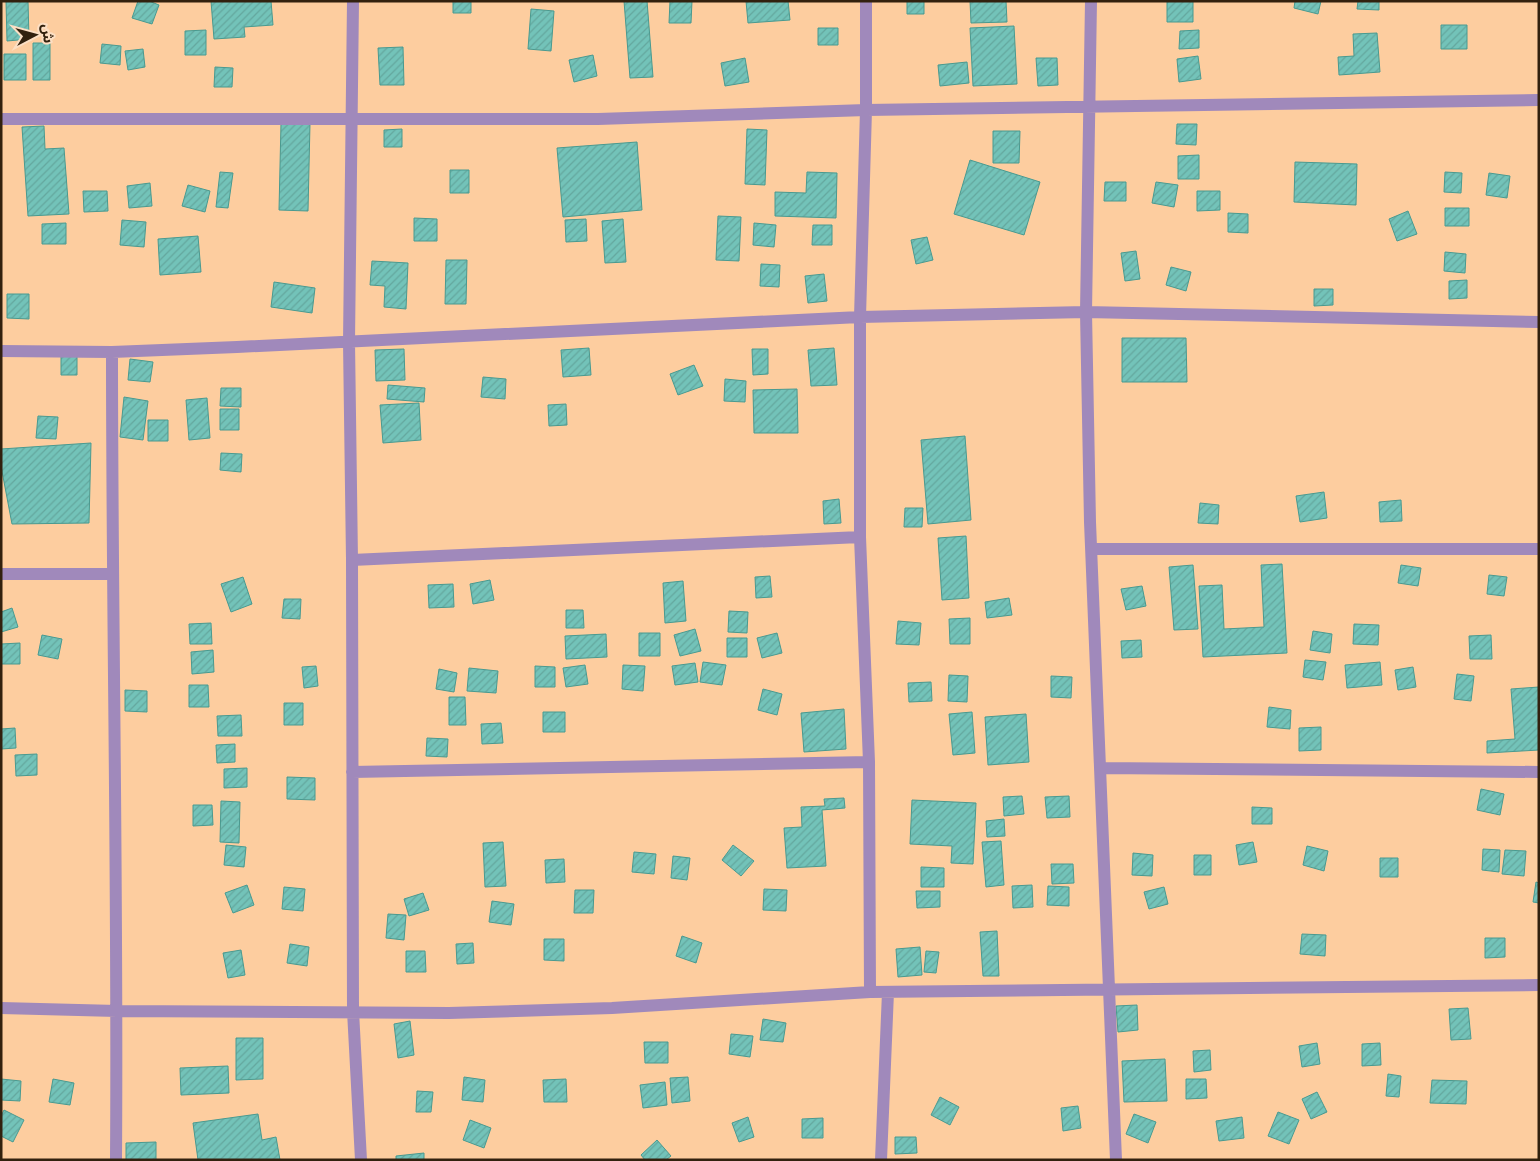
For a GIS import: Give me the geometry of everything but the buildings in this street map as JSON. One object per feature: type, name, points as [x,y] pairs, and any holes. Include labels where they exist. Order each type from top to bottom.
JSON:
[{"type":"street","points":[[353,1],[349,342],[352,560],[353,1012],[361,1160]]},
{"type":"street","points":[[866,1],[866,110],[860,317],[860,537],[868,762],[870,992]]},
{"type":"street","points":[[1090,1],[1086,312],[1092,549],[1116,1160]]},
{"type":"street","points":[[1,119],[598,119],[866,110],[1539,100]]},
{"type":"street","points":[[1,351],[112,352],[860,317],[1086,312],[1539,322]]},
{"type":"street","points":[[112,352],[112,574],[117,1012],[116,1160]]},
{"type":"street","points":[[352,560],[860,537]]},
{"type":"street","points":[[1092,549],[1539,549]]},
{"type":"street","points":[[1,574],[112,574]]},
{"type":"street","points":[[352,772],[868,762]]},
{"type":"street","points":[[1101,768],[1539,772]]},
{"type":"street","points":[[1,1008],[117,1012],[449,1013],[612,1008],[870,992],[1539,985]]},
{"type":"street","points":[[881,1160],[888,992]]}]
